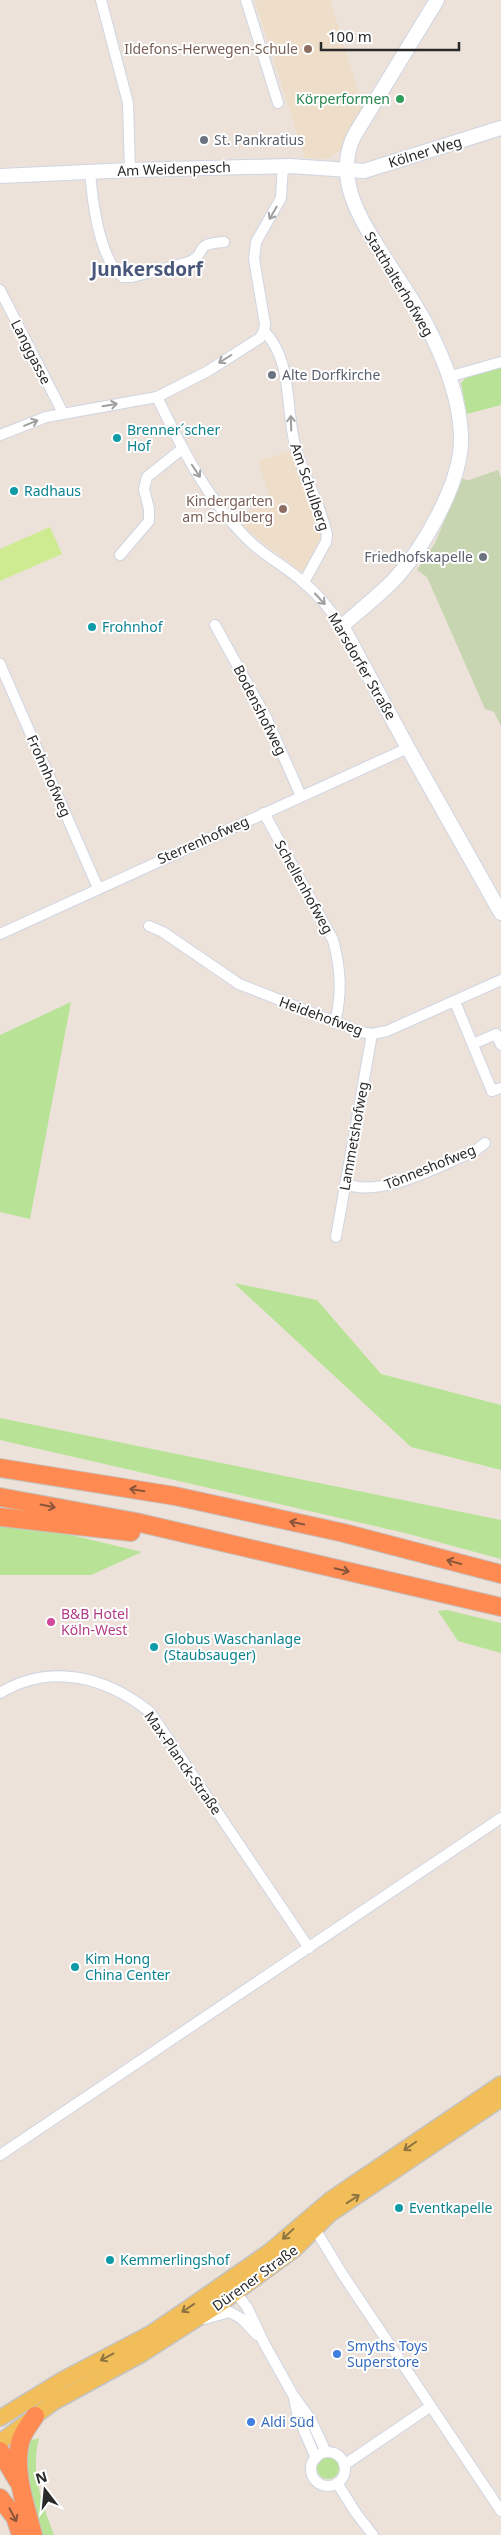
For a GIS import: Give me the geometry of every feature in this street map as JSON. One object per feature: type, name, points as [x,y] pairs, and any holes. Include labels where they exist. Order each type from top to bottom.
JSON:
[{"type":"highway","points":[[0,1468],[175,1496],[344,1533],[501,1574]]},
{"type":"highway","points":[[0,1497],[136,1522],[501,1607]]},
{"type":"highway","points":[[0,1517],[209,1540]]},
{"type":"highway","points":[[33,2535],[22,2488],[18,2454],[20,2441],[35,2416]]},
{"type":"highway","points":[[0,2451],[22,2488]]},
{"type":"highway","points":[[0,2498],[15,2516],[21,2535]]},
{"type":"main road","name":"Dürener Straße","points":[[0,2418],[64,2379],[150,2334],[295,2249],[312,2223],[501,2084]]},
{"type":"main road","name":"Dürener Straße","points":[[312,2223],[330,2214],[501,2099]]},
{"type":"main road","name":"Dürener Straße","points":[[0,2442],[54,2402],[142,2354],[192,2323],[232,2287]]},
{"type":"street","points":[[101,0],[128,103],[130,170]]},
{"type":"street","points":[[246,0],[278,103]]},
{"type":"street","name":"Statthalterhofweg","points":[[342,626],[402,571],[429,529],[449,490],[457,468],[461,438],[458,413],[448,377],[425,322],[357,213],[349,192],[347,151],[354,136],[437,0]]},
{"type":"street","name":"Kölner Weg","points":[[348,170],[364,171],[501,128]]},
{"type":"street","points":[[0,436],[46,417],[157,397],[208,371],[260,338],[264,331],[254,259],[256,242],[281,198],[283,166]]},
{"type":"street","name":"Am Weidenpesch","points":[[0,176],[90,171],[283,166],[348,170]]},
{"type":"street","points":[[90,171],[97,227],[112,265],[123,277],[132,277],[190,262],[195,259],[202,247],[207,243],[224,242]]},
{"type":"street","name":"Langgasse","points":[[0,290],[63,413]]},
{"type":"street","name":"Am Schulberg","points":[[264,331],[277,348],[287,386],[292,434],[327,535],[326,542],[304,582]]},
{"type":"street","points":[[448,377],[501,362]]},
{"type":"street","name":"Marsdorfer Straße","points":[[157,397],[182,448],[231,521],[256,546],[304,582],[321,599],[342,626],[501,913]]},
{"type":"street","points":[[120,555],[149,521],[149,509],[144,489],[147,477],[182,448]]},
{"type":"street","name":"Bodenshofweg","points":[[215,625],[267,719],[301,796]]},
{"type":"street","name":"Frohnhofweg","points":[[0,664],[98,888]]},
{"type":"street","name":"Sterrenhofweg","points":[[0,934],[408,748]]},
{"type":"street","name":"Schellenhofweg","points":[[264,814],[333,940],[339,960],[341,980],[335,1023]]},
{"type":"street","name":"Heidehofweg","points":[[149,926],[163,932],[239,984],[335,1023],[372,1034],[387,1031],[501,980]]},
{"type":"street","points":[[455,1002],[492,1092],[501,1088]]},
{"type":"street","name":"Lammetshofweg","points":[[336,1237],[372,1034]]},
{"type":"street","points":[[473,1044],[496,1034],[501,1045]]},
{"type":"street","name":"Tönneshofweg","points":[[345,1184],[358,1188],[373,1189],[460,1157],[485,1143]]},
{"type":"street","name":"Max-Planck-Straße","points":[[0,1693],[23,1682],[45,1677],[69,1676],[92,1680],[115,1688],[150,1712],[309,1948]]},
{"type":"street","points":[[0,2155],[501,1819]]},
{"type":"street","points":[[312,2223],[501,2511]]},
{"type":"street","points":[[232,2287],[248,2307],[264,2344],[293,2395],[311,2420],[326,2452],[339,2456],[344,2464],[344,2475],[337,2483],[328,2486],[315,2479],[312,2470],[316,2458],[326,2452]]},
{"type":"street","points":[[192,2323],[230,2312],[242,2319],[264,2344]]},
{"type":"street","points":[[293,2395],[298,2417],[316,2458]]},
{"type":"street","points":[[344,2464],[431,2406]]},
{"type":"street","points":[[337,2483],[373,2535]]},
{"type":"shaded area","name":"Ildefons-Herwegen-Schule","points":[[255,0],[330,0],[364,110],[341,150],[328,159],[305,158]]},
{"type":"shaded area","name":"Kindergarten am Schulberg","points":[[293,450],[322,534],[306,569],[302,570],[297,569],[247,530],[236,517],[271,501],[258,461]]},
{"type":"green space","points":[[501,367],[501,405],[467,414],[461,383],[467,377]]},
{"type":"green space","points":[[498,470],[501,478],[501,726],[494,712],[485,709],[427,577],[417,570],[435,543],[462,479],[469,480]]},
{"type":"green space","points":[[50,527],[62,554],[0,581],[0,549]]},
{"type":"green space","points":[[71,1002],[30,1219],[0,1212],[0,1035]]},
{"type":"green space","points":[[234,1283],[317,1300],[381,1374],[501,1405],[501,1470],[411,1447]]},
{"type":"green space","points":[[0,1418],[501,1520],[501,1559],[405,1533],[0,1440]]},
{"type":"green space","points":[[0,1523],[34,1526],[142,1552],[91,1575],[0,1575]]},
{"type":"green space","points":[[447,1610],[501,1623],[501,1653],[458,1641],[438,1611]]},
{"type":"green space","points":[[39,2438],[36,2464],[37,2476],[42,2499],[54,2535],[39,2535],[25,2470],[28,2441]]},
{"type":"green space","points":[[328,2457],[338,2464],[339,2468],[332,2478],[328,2479],[318,2472],[317,2468],[324,2458]]},
{"type":"place","name":"Ildefons-Herwegen-Schule","points":[[308,49]]},
{"type":"place","name":"Körperformen","points":[[400,99]]},
{"type":"place","name":"St. Pankratius","points":[[204,140]]},
{"type":"place","name":"Alte Dorfkirche","points":[[272,375]]},
{"type":"place","name":"Brenner´scher Hof","points":[[117,438]]},
{"type":"place","name":"Radhaus","points":[[14,491]]},
{"type":"place","name":"Kindergarten am Schulberg","points":[[283,509]]},
{"type":"place","name":"Friedhofskapelle","points":[[483,557]]},
{"type":"place","name":"Frohnhof","points":[[92,627]]},
{"type":"place","name":"B&B Hotel Köln-West","points":[[51,1622]]},
{"type":"place","name":"Globus Waschanlage (Staubsauger)","points":[[154,1647]]},
{"type":"place","name":"Kim Hong China Center","points":[[75,1967]]},
{"type":"place","name":"Eventkapelle","points":[[399,2208]]},
{"type":"place","name":"Kemmerlingshof","points":[[110,2260]]},
{"type":"place","name":"Smyths Toys Superstore","points":[[337,2354]]},
{"type":"place","name":"Aldi Süd","points":[[251,2422]]},
{"type":"district","name":"Junkersdorf","points":[[147,269]]}]
